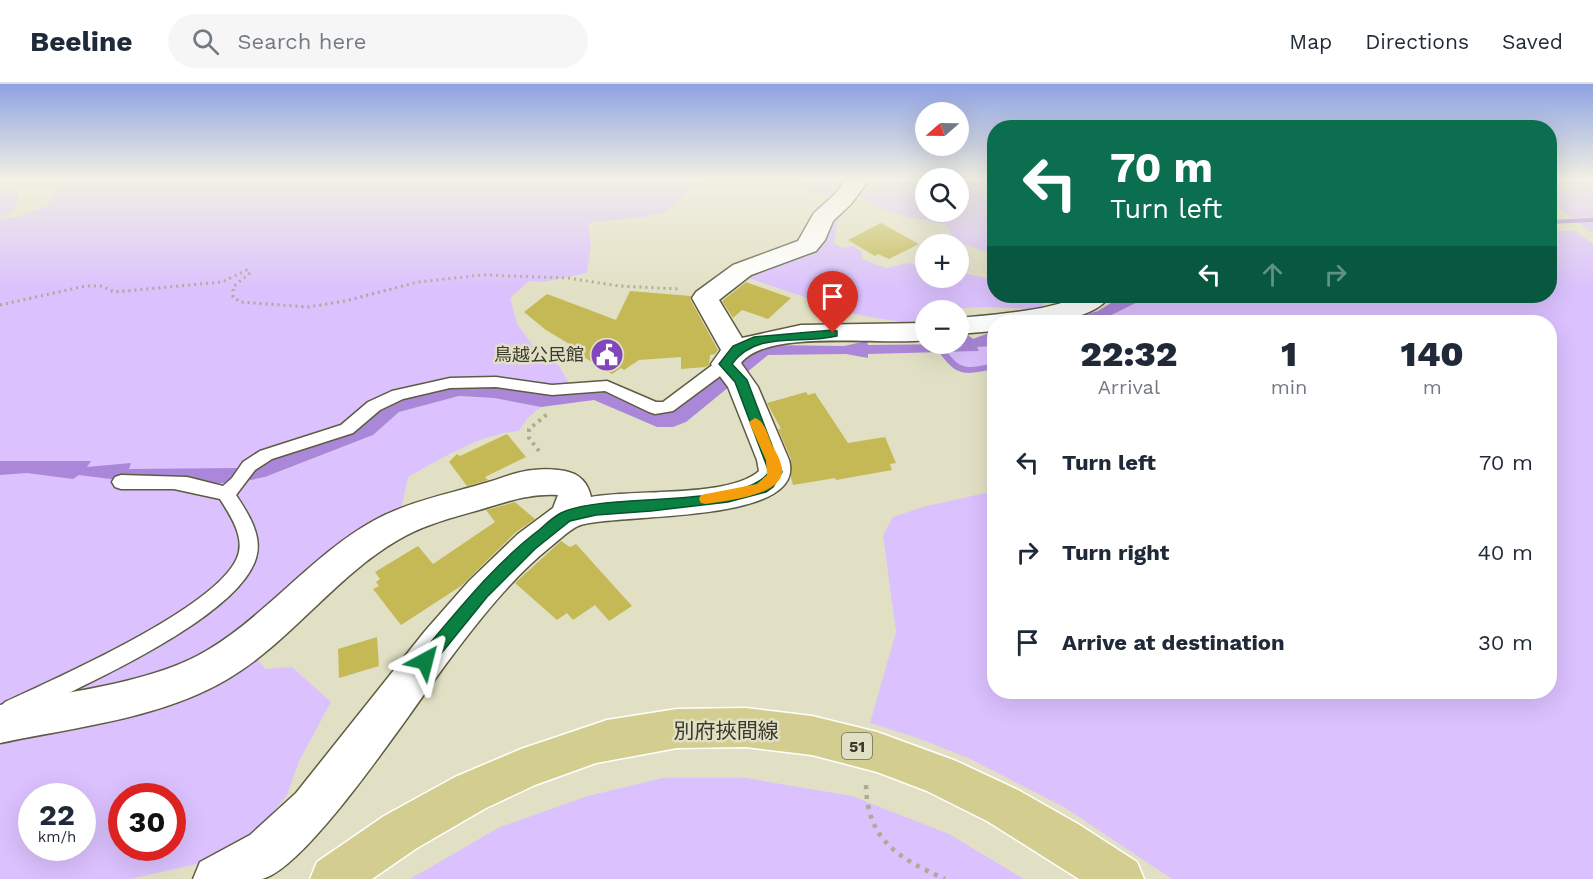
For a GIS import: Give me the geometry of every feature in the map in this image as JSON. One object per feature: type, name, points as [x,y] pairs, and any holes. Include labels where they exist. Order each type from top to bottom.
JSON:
[{"type":"main road","name":"別府挾間線","points":[[300,862],[371,850],[447,802],[566,752],[628,736],[689,728],[737,726],[786,730],[834,739],[891,756],[976,791],[1030,820],[1120,879]]},
{"type":"street","points":[[217,879],[300,862],[312,809],[439,643],[482,592],[530,544],[566,517],[596,509],[651,506],[728,496],[761,488],[768,484],[775,472],[773,460],[758,430],[733,365],[728,340],[705,298],[742,270],[807,246],[813,240],[823,217]]},
{"type":"street","points":[[1040,315],[1074,309],[1085,303]]},
{"type":"street","points":[[969,325],[987,324]]},
{"type":"street","points":[[733,365],[759,340],[784,336],[915,333]]},
{"type":"street","points":[[0,723],[145,694],[182,682],[203,672],[243,647],[356,550],[386,530],[413,517],[506,488],[546,481],[564,483],[572,488],[575,496],[566,517]]},
{"type":"lane","points":[[232,489],[249,465],[266,455],[347,429],[374,406],[398,395],[450,383],[496,382],[552,390],[607,386],[656,408],[674,404],[733,365]]},
{"type":"lane","points":[[121,482],[183,482],[232,489]]},
{"type":"lane","points":[[0,723],[13,710],[159,636],[205,604],[229,583],[246,563],[249,549],[232,489]]},
{"type":"path","points":[[0,305],[85,286],[102,286],[114,292],[222,282],[247,270],[250,273],[248,276],[233,287],[233,297],[241,302],[290,308],[326,305],[418,282],[482,275],[568,278],[619,286],[677,289],[705,298]]},
{"type":"path","points":[[858,782],[876,788]]},
{"type":"path","points":[[866,784],[867,814],[874,830],[905,861],[945,879]]},
{"type":"shaded area","points":[[15,217],[643,217],[588,223],[591,244],[587,273],[544,282],[529,281],[510,298],[517,324],[533,346],[559,366],[570,385],[553,387],[488,379],[346,426],[225,484],[244,545],[229,578],[152,635],[0,709],[0,220]]},
{"type":"shaded area","points":[[835,217],[839,217],[834,243],[841,248],[853,246],[861,251],[862,259],[886,268],[908,263],[915,265],[915,288],[969,288],[969,274],[987,278],[987,303],[1045,303],[1039,309],[969,308],[969,300],[915,300],[915,323],[913,324],[859,315],[742,276]]},
{"type":"shaded area","points":[[969,217],[987,217],[987,252],[969,246],[969,234],[951,234],[945,224],[935,222],[969,222]]},
{"type":"shaded area","points":[[1571,217],[1593,217],[1593,233]]},
{"type":"shaded area","points":[[1557,231],[1575,231],[1593,244],[1593,879],[1172,879],[1064,807],[968,758],[918,738],[870,723],[896,632],[883,535],[893,517],[923,507],[987,493],[987,699],[1557,699],[1557,315],[1111,315],[1136,303],[1557,303]]},
{"type":"shaded area","points":[[1111,303],[1136,303],[1111,315],[1083,315],[1098,311]]},
{"type":"shaded area","points":[[987,334],[987,346],[977,347],[979,351],[969,351],[969,336],[973,339]]},
{"type":"shaded area","points":[[867,341],[868,345],[915,344],[915,353],[868,354],[868,358],[846,354],[768,355],[686,422],[673,427],[657,427],[594,400],[541,407],[494,398],[459,396],[399,412],[373,435],[265,477],[246,481],[212,484],[194,479],[118,480],[79,475],[73,479],[27,473],[0,475],[0,461],[91,461],[87,467],[131,463],[129,469],[241,468],[328,441],[349,432],[384,404],[457,385],[603,390],[661,413],[678,409],[756,348],[769,345],[844,346]]},
{"type":"shaded area","points":[[987,346],[987,366],[956,366],[948,354],[969,354],[969,351],[979,351],[977,347]]},
{"type":"shaded area","points":[[459,396],[494,398],[541,407],[528,418],[519,431],[475,442],[408,477],[399,512],[196,667],[22,708],[139,649],[251,561],[232,496],[246,481],[266,477],[373,435],[399,412]]},
{"type":"shaded area","points":[[251,650],[265,669],[292,667],[331,702],[299,761],[287,795],[249,842],[201,863],[130,879],[0,879],[0,733]]},
{"type":"shaded area","points":[[663,778],[746,778],[852,796],[949,834],[1024,879],[410,879],[500,827],[588,796]]},
{"type":"building","points":[[881,223],[915,242],[915,246],[889,259],[878,254],[875,256],[848,240]]},
{"type":"building","points":[[746,282],[791,298],[768,319],[742,310],[733,318],[722,301]]},
{"type":"building","points":[[630,291],[691,296],[690,299],[718,350],[715,354],[710,355],[709,365],[681,369],[681,357],[639,360],[624,370],[621,368],[612,374],[577,353],[581,351],[546,330],[524,312],[547,294],[616,320]]},
{"type":"building","points":[[806,392],[808,395],[815,393],[848,443],[885,437],[896,463],[890,464],[892,470],[793,485],[790,474],[791,459],[778,429],[781,429],[767,403]]},
{"type":"building","points":[[507,434],[526,457],[485,477],[488,480],[467,486],[449,462],[457,454],[460,456]]},
{"type":"building","points":[[515,502],[535,519],[516,532],[461,586],[401,625],[373,589],[379,586],[376,582],[380,579],[375,572],[418,546],[433,564],[495,522],[486,510]]},
{"type":"building","points":[[561,541],[570,547],[576,544],[632,606],[609,621],[595,605],[573,620],[567,613],[557,620],[515,583]]},
{"type":"building","points":[[377,637],[379,666],[339,678],[338,649]]},
{"type":"waterway","points":[[1557,222],[1593,220]]},
{"type":"waterway","points":[[944,354],[952,364],[960,369],[975,370],[987,367]]},
{"type":"slow traffic","points":[[706,499],[761,488],[773,478],[775,472],[773,460],[755,422]]},
{"type":"place","name":"鳥越公民館","points":[[607,355]]},
{"type":"route","points":[[425,661],[482,592],[530,544],[566,517],[596,509],[651,506],[728,496],[761,488],[768,484],[775,472],[773,460],[758,430],[741,380],[725,364],[738,349],[759,340],[833,333]]}]
